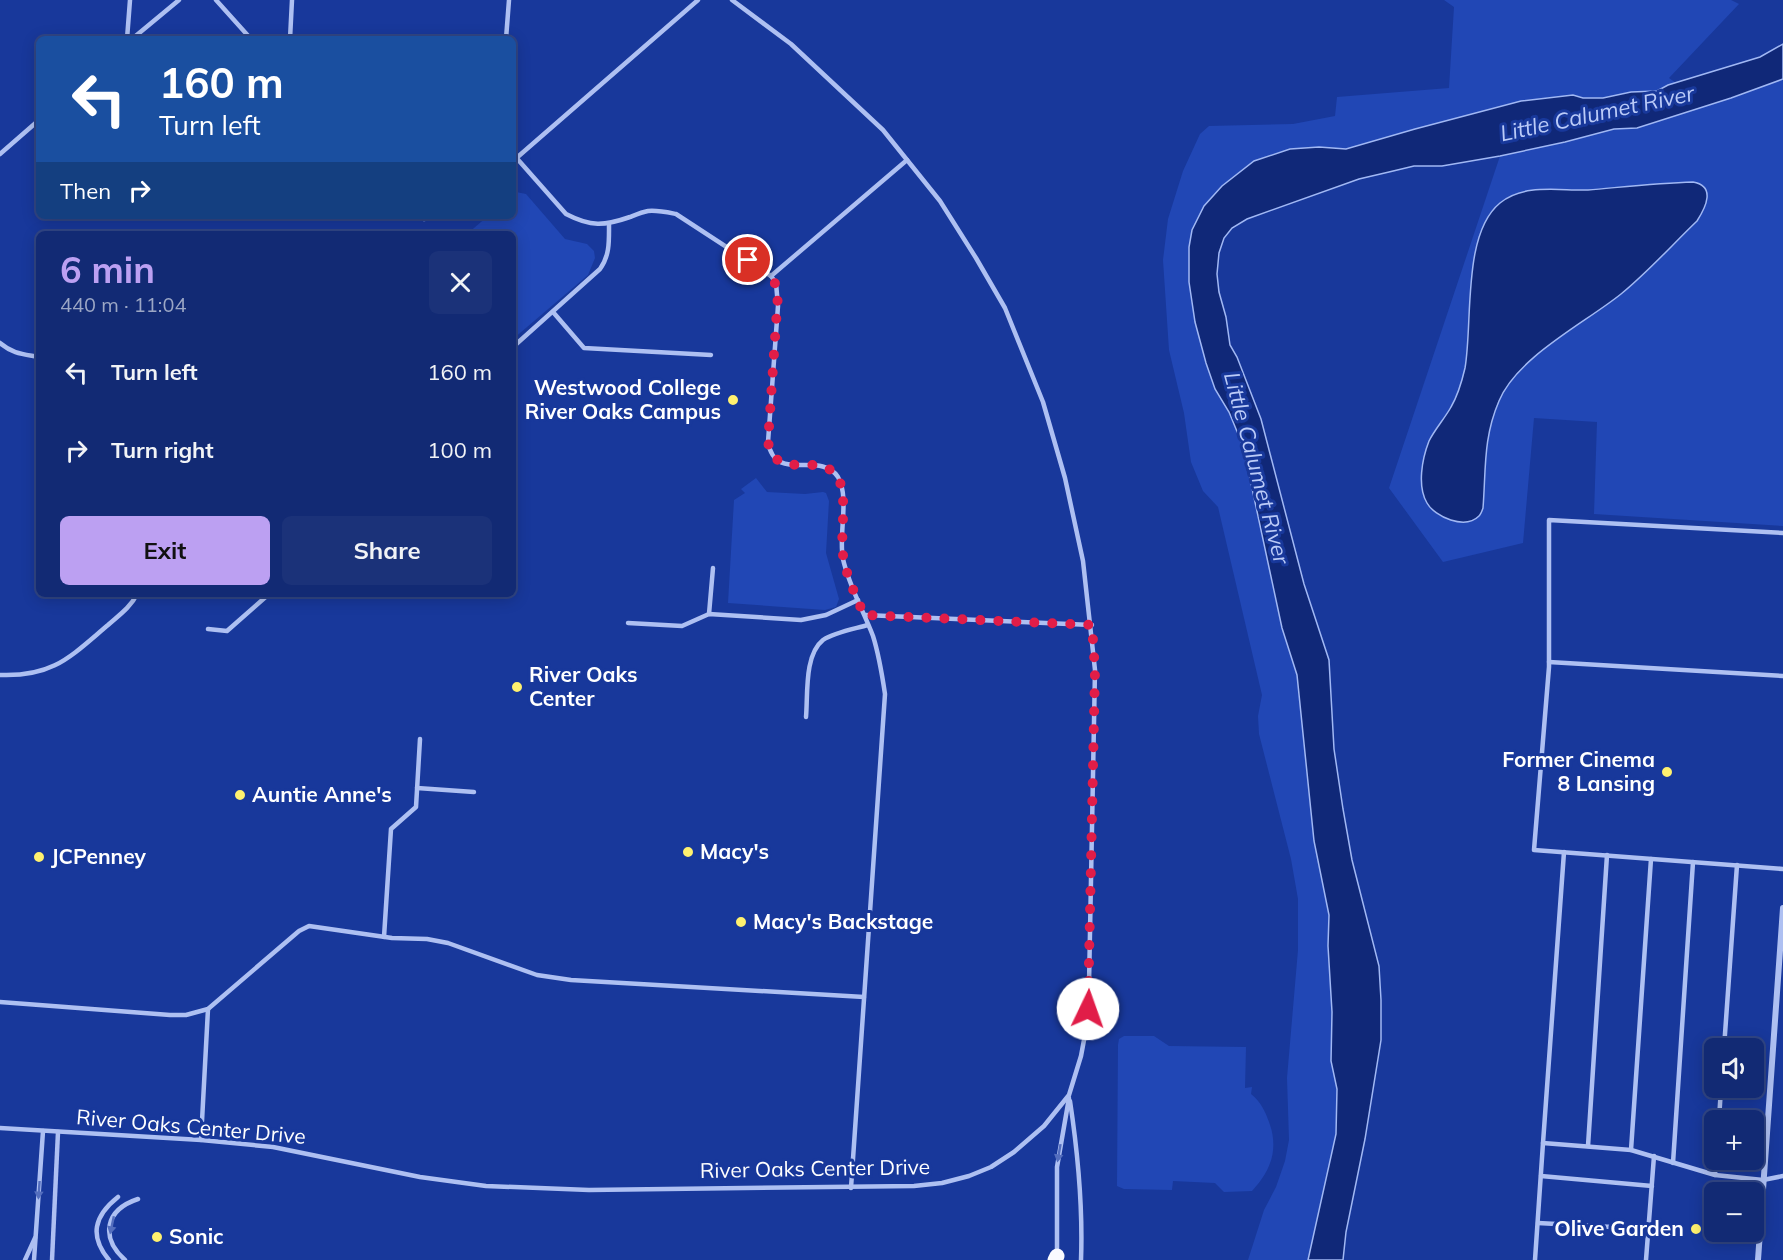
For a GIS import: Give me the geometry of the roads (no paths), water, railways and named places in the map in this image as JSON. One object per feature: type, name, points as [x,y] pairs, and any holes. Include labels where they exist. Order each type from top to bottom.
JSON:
[{"type":"street","points":[[1758,1260],[1780,997],[1783,908]]},
{"type":"lane","points":[[127,36],[130,0]]},
{"type":"lane","points":[[136,36],[179,0]]},
{"type":"lane","points":[[216,0],[247,36]]},
{"type":"lane","points":[[290,36],[292,0]]},
{"type":"lane","points":[[506,36],[509,0]]},
{"type":"lane","points":[[516,156],[698,0]]},
{"type":"lane","name":"River Oaks Center Drive","points":[[0,1128],[201,1140],[279,1148],[420,1177],[486,1186],[589,1190],[851,1188],[942,1183],[969,1176],[990,1167],[1014,1152],[1044,1126],[1069,1095],[1084,1038],[1089,1005],[1095,670],[1092,625],[1083,561],[1052,430],[1031,367],[1005,308],[940,201],[883,130],[790,44],[732,0]]},
{"type":"lane","points":[[0,154],[36,123]]},
{"type":"lane","points":[[516,160],[567,214],[585,223],[609,224],[646,211],[676,214],[771,276],[776,284],[778,306],[768,442],[770,451],[774,459],[779,461],[830,469],[842,487],[843,558],[850,583],[879,657],[885,694],[851,1188]]},
{"type":"lane","points":[[771,276],[907,160]]},
{"type":"lane","points":[[516,344],[592,277],[606,261],[609,224]]},
{"type":"lane","points":[[553,312],[584,348],[711,356]]},
{"type":"lane","points":[[0,343],[20,355],[36,357]]},
{"type":"lane","points":[[1783,533],[1549,520],[1549,662],[1534,850],[1783,869]]},
{"type":"lane","points":[[710,614],[713,568]]},
{"type":"lane","points":[[0,675],[30,673],[63,663],[124,610],[136,597]]},
{"type":"lane","points":[[208,630],[227,632],[266,597]]},
{"type":"lane","points":[[628,623],[682,626],[710,614],[801,620],[826,615],[858,600]]},
{"type":"lane","points":[[864,615],[1092,625]]},
{"type":"lane","points":[[806,717],[810,660],[814,650],[824,640],[834,635],[868,625]]},
{"type":"lane","points":[[1549,662],[1783,676]]},
{"type":"lane","points":[[384,937],[391,829],[416,807],[420,739]]},
{"type":"lane","points":[[417,788],[474,792]]},
{"type":"lane","points":[[1536,1260],[1564,852]]},
{"type":"lane","points":[[1588,1146],[1607,855]]},
{"type":"lane","points":[[1631,1150],[1651,859]]},
{"type":"lane","points":[[1673,1163],[1693,862]]},
{"type":"lane","points":[[1725,1038],[1737,865]]},
{"type":"lane","points":[[0,1002],[186,1015],[208,1009],[298,931],[309,926],[384,937],[427,939],[448,943],[537,975],[571,980],[864,997]]},
{"type":"lane","points":[[201,1140],[208,1009]]},
{"type":"lane","points":[[1056,1259],[1057,1167],[1069,1095]]},
{"type":"lane","points":[[1069,1095],[1079,1159],[1081,1260]]},
{"type":"lane","points":[[34,1260],[43,1131]]},
{"type":"lane","points":[[52,1260],[58,1132]]},
{"type":"lane","points":[[1543,1143],[1631,1150],[1715,1175],[1763,1180],[1783,1176]]},
{"type":"lane","points":[[1646,1260],[1654,1156]]},
{"type":"lane","points":[[1715,1170],[1715,1175]]},
{"type":"lane","points":[[1541,1176],[1653,1186]]},
{"type":"lane","points":[[109,1260],[99,1246],[96,1231],[104,1210],[118,1197]]},
{"type":"lane","points":[[125,1260],[110,1240],[110,1225],[112,1218],[122,1206],[138,1199]]},
{"type":"lane","points":[[1538,1223],[1649,1229]]},
{"type":"lane","points":[[25,1260],[36,1236]]},
{"type":"water","name":"Little Calumet River","points":[[1783,44],[1783,79],[1731,98],[1637,128],[1614,129],[1500,156],[1442,166],[1414,166],[1359,179],[1247,219],[1232,228],[1224,238],[1219,253],[1217,274],[1230,345],[1237,357],[1261,419],[1304,584],[1329,660],[1334,749],[1343,809],[1352,860],[1379,966],[1381,1040],[1365,1139],[1346,1232],[1343,1260],[1308,1260],[1336,1134],[1337,1089],[1331,1061],[1329,915],[1314,841],[1297,675],[1282,628],[1243,446],[1229,412],[1215,389],[1195,322],[1189,282],[1189,247],[1192,230],[1204,206],[1222,186],[1254,161],[1290,149],[1319,147],[1346,149],[1521,101],[1573,95],[1583,98],[1603,98],[1631,92],[1657,91],[1668,85],[1760,57]]},
{"type":"water","points":[[1693,182],[1700,184],[1707,192],[1706,204],[1697,221],[1631,286],[1536,355],[1508,385],[1499,401],[1490,428],[1483,508],[1480,515],[1473,520],[1459,522],[1437,513],[1427,503],[1422,489],[1424,456],[1429,441],[1458,393],[1463,378],[1474,257],[1488,217],[1500,203],[1531,190],[1588,190]]},
{"type":"place","name":"Westwood College River Oaks Campus","points":[[733,400]]},
{"type":"place","name":"River Oaks Center","points":[[517,687]]},
{"type":"place","name":"Former Cinema 8 Lansing","points":[[1667,772]]},
{"type":"place","name":"Auntie Anne's","points":[[240,795]]},
{"type":"place","name":"Macy's","points":[[688,852]]},
{"type":"place","name":"JCPenney","points":[[39,857]]},
{"type":"place","name":"Macy's Backstage","points":[[741,922]]},
{"type":"place","name":"Olive Garden","points":[[1696,1229]]},
{"type":"place","name":"Sonic","points":[[157,1237]]}]
